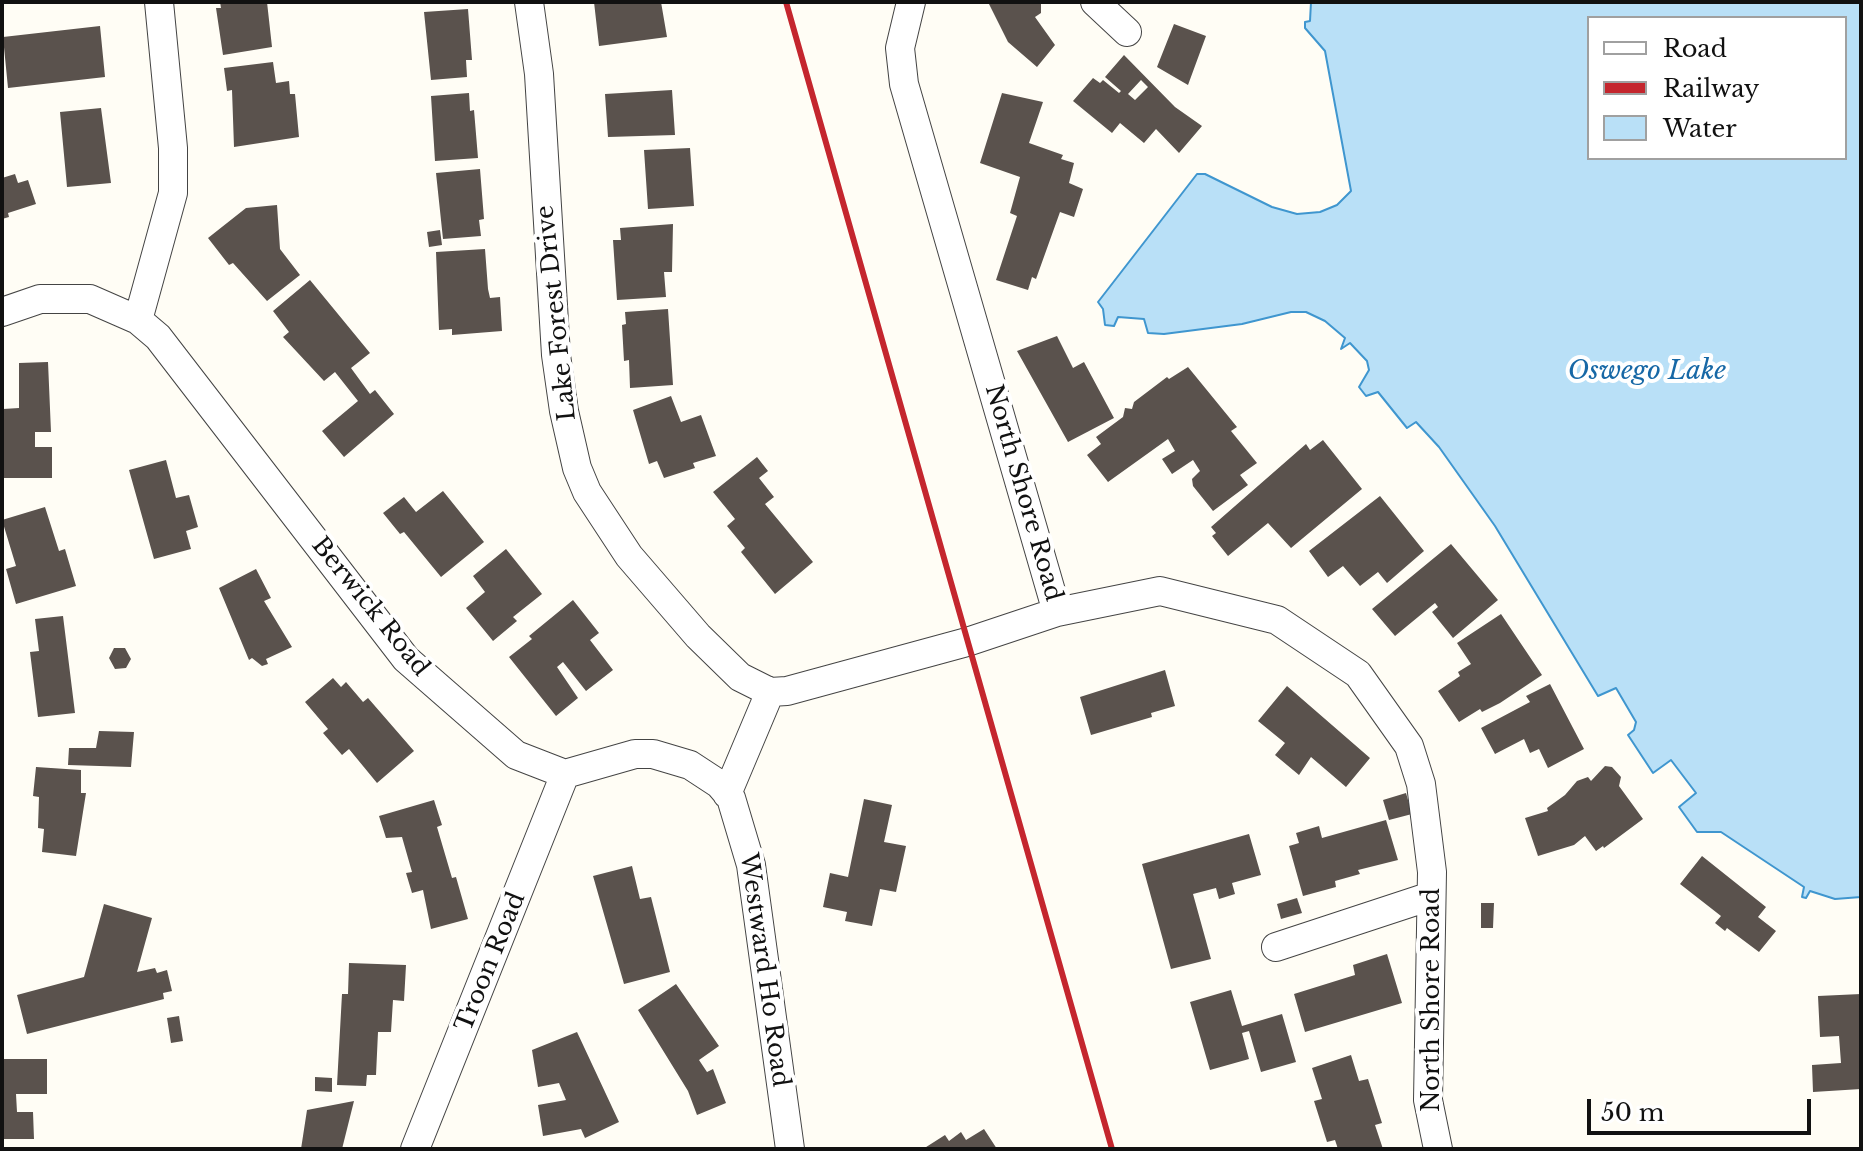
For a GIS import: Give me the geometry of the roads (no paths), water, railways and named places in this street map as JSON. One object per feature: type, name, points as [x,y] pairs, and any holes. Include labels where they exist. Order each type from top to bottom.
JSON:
[{"type":"street","points":[[138,320],[173,193],[173,148],[159,2]]},
{"type":"street","name":"Lake Forest Drive","points":[[529,2],[539,74],[556,355],[577,468],[603,518],[660,596],[740,677],[770,692]]},
{"type":"street","name":"North Shore Road","points":[[911,2],[901,38],[904,84],[1057,612],[1160,591],[1277,620],[1358,674],[1409,746],[1421,784],[1431,896],[1428,1100],[1438,1149]]},
{"type":"street","points":[[1095,2],[1127,32]]},
{"type":"street","name":"Berwick Road","points":[[2,312],[40,299],[65,297],[90,299],[138,320],[158,337],[406,659],[516,755],[565,774]]},
{"type":"street","points":[[565,774],[624,757],[653,754],[690,765],[727,794],[770,692],[787,691],[967,642],[1057,612]]},
{"type":"street","name":"Troon Road","points":[[415,1149],[565,774]]},
{"type":"street","name":"Westward Ho Road","points":[[727,794],[741,825],[751,865],[790,1149]]},
{"type":"street","points":[[1276,947],[1431,896]]},
{"type":"water","name":"Oswego Lake","points":[[1311,2],[1861,2],[1861,897],[1835,899],[1810,891],[1806,898],[1802,897],[1804,887],[1721,832],[1697,832],[1679,807],[1696,793],[1671,760],[1653,773],[1628,735],[1634,730],[1636,722],[1616,688],[1598,696],[1495,526],[1439,447],[1416,422],[1407,428],[1378,392],[1366,396],[1359,387],[1369,370],[1367,361],[1350,343],[1341,349],[1345,338],[1325,321],[1306,312],[1291,312],[1242,324],[1164,334],[1148,333],[1144,319],[1118,317],[1114,326],[1105,325],[1103,309],[1098,302],[1197,174],[1205,174],[1272,207],[1297,214],[1320,212],[1337,205],[1351,191],[1325,51],[1305,28],[1305,22],[1310,21]]},
{"type":"railway","points":[[786,2],[1112,1149]]}]
